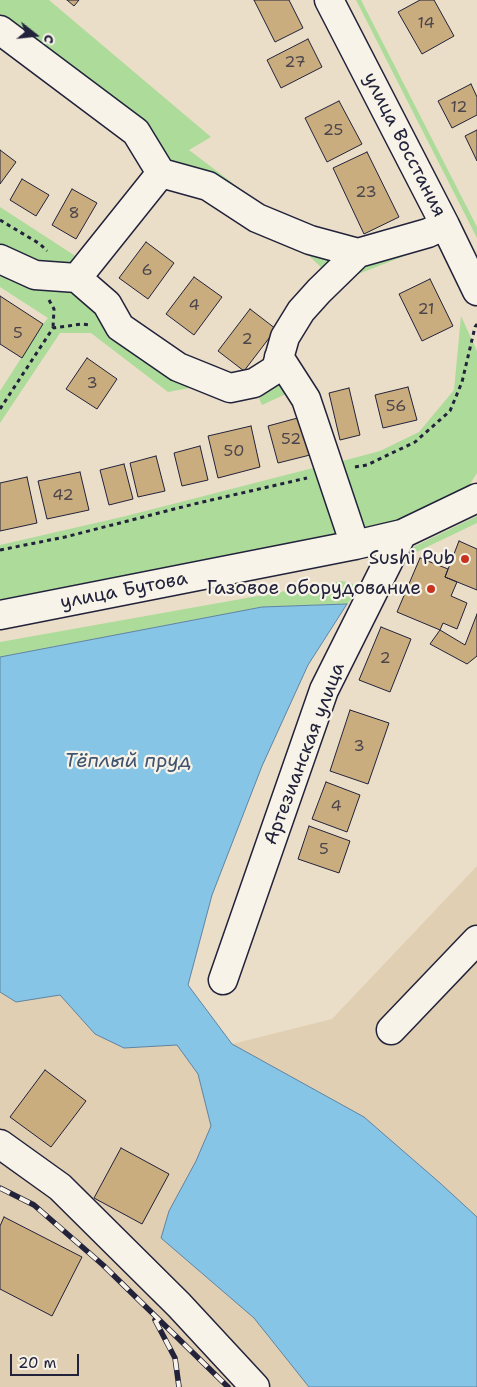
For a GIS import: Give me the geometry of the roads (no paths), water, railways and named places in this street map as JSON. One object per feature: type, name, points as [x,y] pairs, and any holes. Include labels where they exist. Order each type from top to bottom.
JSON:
[{"type":"street","name":"улица Восстания","points":[[329,0],[477,291]]},
{"type":"street","points":[[0,30],[136,132],[161,174],[208,186],[257,218],[310,240],[358,254]]},
{"type":"street","points":[[77,278],[161,174]]},
{"type":"street","points":[[0,259],[35,275],[77,278],[107,304],[120,327],[178,367],[230,388],[254,383],[276,369],[285,337],[301,311],[358,254],[428,233],[445,225]]},
{"type":"street","points":[[279,357],[306,399],[355,545]]},
{"type":"street","name":"улица Бутова","points":[[0,615],[402,534],[477,498]]},
{"type":"street","name":"Артезианская улица","points":[[223,980],[324,690],[402,534]]},
{"type":"street","points":[[391,1030],[477,940]]},
{"type":"street","points":[[0,1144],[60,1187],[179,1305],[255,1387]]},
{"type":"water","name":"Тёплый пруд","points":[[347,604],[308,665],[262,766],[212,895],[188,985],[232,1044],[364,1117],[477,1217],[477,1387],[309,1387],[254,1318],[161,1238],[169,1211],[196,1161],[211,1126],[198,1074],[177,1045],[124,1048],[95,1034],[60,995],[16,1002],[0,992],[0,657],[262,607]]},
{"type":"railway","points":[[0,1188],[34,1205],[103,1265],[228,1387]]},
{"type":"railway","points":[[155,1320],[175,1358],[179,1387]]},
{"type":"place","name":"Sushi Pub","points":[[465,559]]},
{"type":"place","name":"Газовое оборудование","points":[[431,589]]}]
